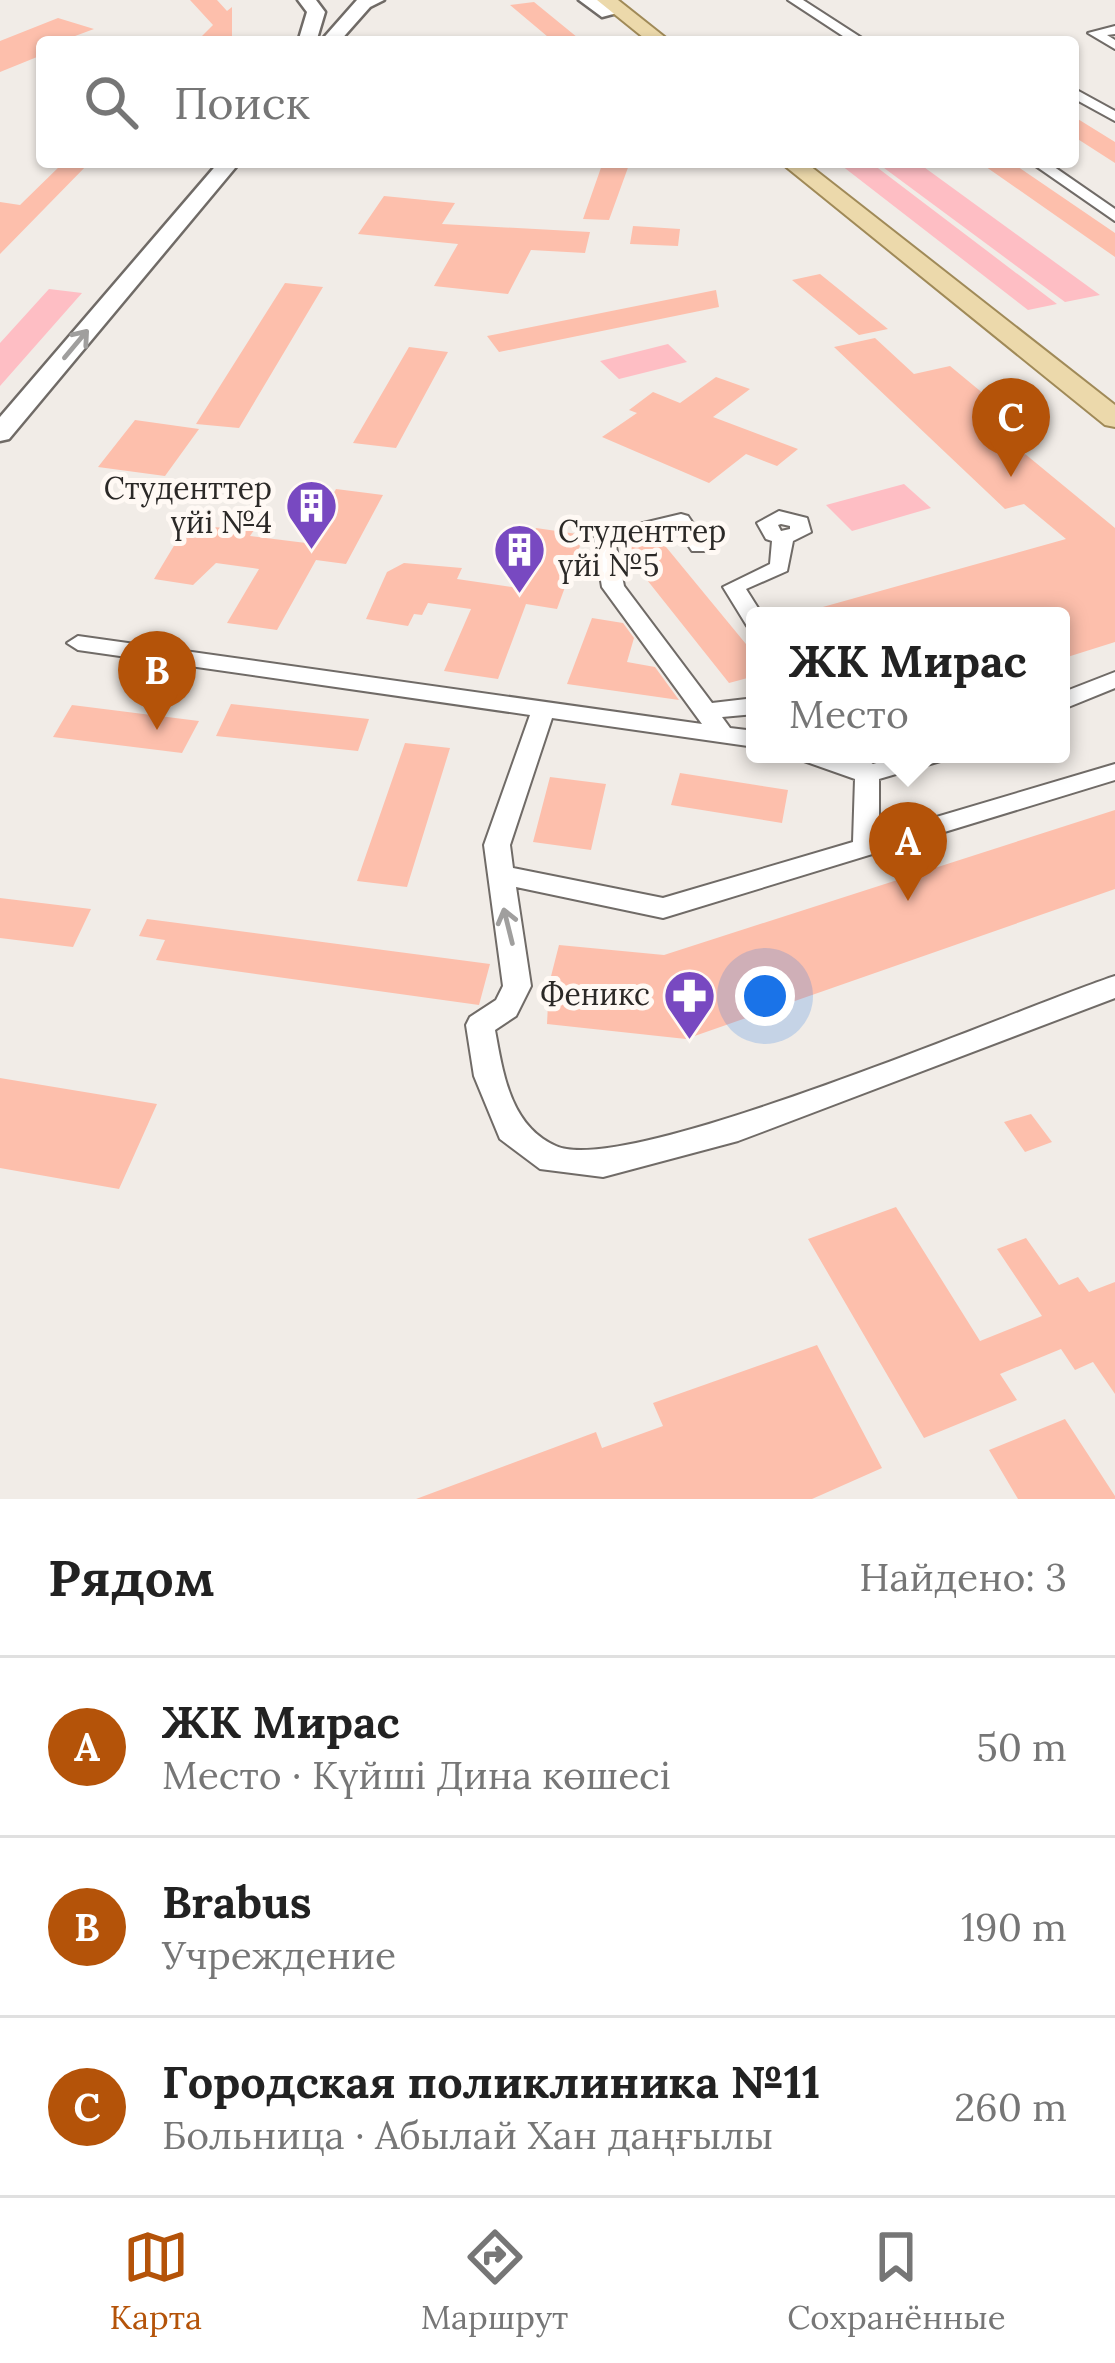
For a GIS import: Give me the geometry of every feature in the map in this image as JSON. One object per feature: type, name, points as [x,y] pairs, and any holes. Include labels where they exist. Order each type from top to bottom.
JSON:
[{"type":"main road","points":[[308,0],[316,12],[310,36]]},
{"type":"main road","points":[[316,36],[361,1]]},
{"type":"main road","points":[[333,36],[361,1]]},
{"type":"main road","points":[[598,3],[636,36]]},
{"type":"main road","points":[[598,3],[651,36]]},
{"type":"main road","points":[[0,401],[201,168]]},
{"type":"main road","points":[[0,433],[225,168]]},
{"type":"main road","points":[[799,168],[1115,419]]},
{"type":"main road","points":[[825,168],[1115,394]]},
{"type":"street","points":[[794,0],[851,36]]},
{"type":"street","points":[[1115,30],[1094,33],[1115,46]]},
{"type":"street","points":[[1115,46],[1100,50],[1115,59]]},
{"type":"street","points":[[1079,96],[1115,117]]},
{"type":"street","points":[[1046,168],[1115,217]]},
{"type":"street","points":[[699,547],[681,520],[604,538],[613,586],[716,722]]},
{"type":"street","points":[[746,607],[734,587],[780,567],[783,538]]},
{"type":"street","points":[[78,643],[544,707],[716,722],[746,735]]},
{"type":"street","points":[[1070,698],[1115,679]]},
{"type":"street","points":[[544,707],[497,845],[517,986],[506,1008],[480,1025],[489,1076],[511,1130],[550,1160],[603,1164],[727,1132],[1115,987]]},
{"type":"street","points":[[716,722],[746,710]]},
{"type":"street","points":[[860,764],[866,850]]},
{"type":"street","points":[[502,875],[663,908],[1115,772]]},
{"type":"shaded area","points":[[845,168],[878,168],[1057,304],[1028,310]]},
{"type":"shaded area","points":[[884,168],[925,168],[1100,295],[1065,302]]},
{"type":"shaded area","points":[[49,289],[82,293],[0,386],[0,343]]},
{"type":"shaded area","points":[[668,344],[687,362],[619,379],[600,361]]},
{"type":"shaded area","points":[[904,484],[931,508],[852,531],[826,505]]},
{"type":"building","points":[[190,0],[217,0],[227,11],[232,7],[232,36],[202,36],[213,25]]},
{"type":"building","points":[[534,2],[576,36],[547,36],[510,5]]},
{"type":"building","points":[[58,18],[94,29],[75,36],[36,36],[36,57],[0,72],[0,41]]},
{"type":"building","points":[[1079,120],[1115,142],[1115,163],[1079,140]]},
{"type":"building","points":[[58,168],[84,168],[0,254],[0,202],[20,205]]},
{"type":"building","points":[[601,168],[628,168],[609,220],[583,219]]},
{"type":"building","points":[[988,168],[1020,168],[1115,233],[1115,257]]},
{"type":"building","points":[[384,196],[455,203],[442,224],[590,232],[585,253],[531,250],[508,294],[434,286],[458,244],[358,234]]},
{"type":"building","points":[[633,226],[680,229],[678,246],[630,244]]},
{"type":"building","points":[[820,274],[888,329],[859,335],[792,280]]},
{"type":"building","points":[[285,283],[323,287],[239,428],[196,424]]},
{"type":"building","points":[[716,290],[719,307],[499,352],[487,336]]},
{"type":"building","points":[[875,338],[914,374],[950,366],[1020,424],[996,430],[1115,528],[1115,642],[1070,656],[1070,607],[823,607],[1066,539],[1024,504],[1005,509],[834,347]]},
{"type":"building","points":[[409,347],[448,352],[396,448],[353,443]]},
{"type":"building","points":[[716,377],[750,389],[713,417],[798,449],[777,466],[746,454],[709,483],[602,437],[637,413],[629,410],[653,392],[680,403]]},
{"type":"building","points":[[135,420],[199,429],[165,476],[98,467]]},
{"type":"building","name":"Студенттер үйі №4","points":[[336,489],[383,495],[346,564],[316,560],[277,630],[227,623],[259,569],[216,563],[193,585],[154,579],[181,534],[199,526],[254,530],[250,536],[306,543]]},
{"type":"building","name":"Студенттер үйі №5","points":[[536,528],[584,535],[557,609],[526,604],[498,679],[444,671],[471,609],[428,603],[408,626],[366,619],[387,572],[404,563],[462,568],[457,579],[512,587]]},
{"type":"building","points":[[657,536],[746,644],[746,678],[729,683],[620,546]]},
{"type":"building","points":[[592,618],[623,623],[634,638],[627,662],[655,667],[679,700],[567,684]]},
{"type":"building","points":[[231,704],[369,719],[358,751],[216,736]]},
{"type":"building","points":[[72,705],[199,721],[182,753],[53,737]]},
{"type":"building","points":[[405,743],[450,748],[407,887],[357,881]]},
{"type":"building","points":[[680,773],[788,790],[782,823],[671,805]]},
{"type":"building","points":[[550,777],[606,784],[591,850],[533,842]]},
{"type":"building","points":[[1115,810],[1115,889],[686,1039],[547,1024],[549,984],[559,945],[664,955]]},
{"type":"building","points":[[0,898],[91,909],[73,947],[0,938]]},
{"type":"building","points":[[147,919],[490,964],[479,1005],[156,960],[165,940],[139,936]]},
{"type":"building","points":[[0,1078],[157,1104],[119,1189],[0,1168]]},
{"type":"building","points":[[1031,1114],[1052,1142],[1025,1152],[1004,1122]]},
{"type":"building","points":[[896,1207],[980,1341],[1042,1316],[997,1249],[1026,1238],[1059,1285],[1078,1277],[1089,1292],[1115,1282],[1115,1394],[1093,1362],[1075,1370],[1061,1349],[1000,1374],[1017,1400],[924,1438],[808,1239]]},
{"type":"building","points":[[817,1345],[882,1468],[812,1499],[416,1499],[596,1432],[602,1448],[663,1426],[653,1403]]},
{"type":"building","points":[[1065,1419],[1115,1499],[1018,1499],[989,1450]]},
{"type":"place","name":"Городская поликлиника №11","points":[[1011,477]]},
{"type":"place","name":"Студенттер үйі №4","points":[[311,552]]},
{"type":"place","name":"Студенттер үйі №5","points":[[519,595]]},
{"type":"place","name":"Brabus","points":[[157,730]]},
{"type":"place","name":"ЖК Мирас","points":[[908,901]]},
{"type":"place","name":"Феникс","points":[[689,1041]]}]
